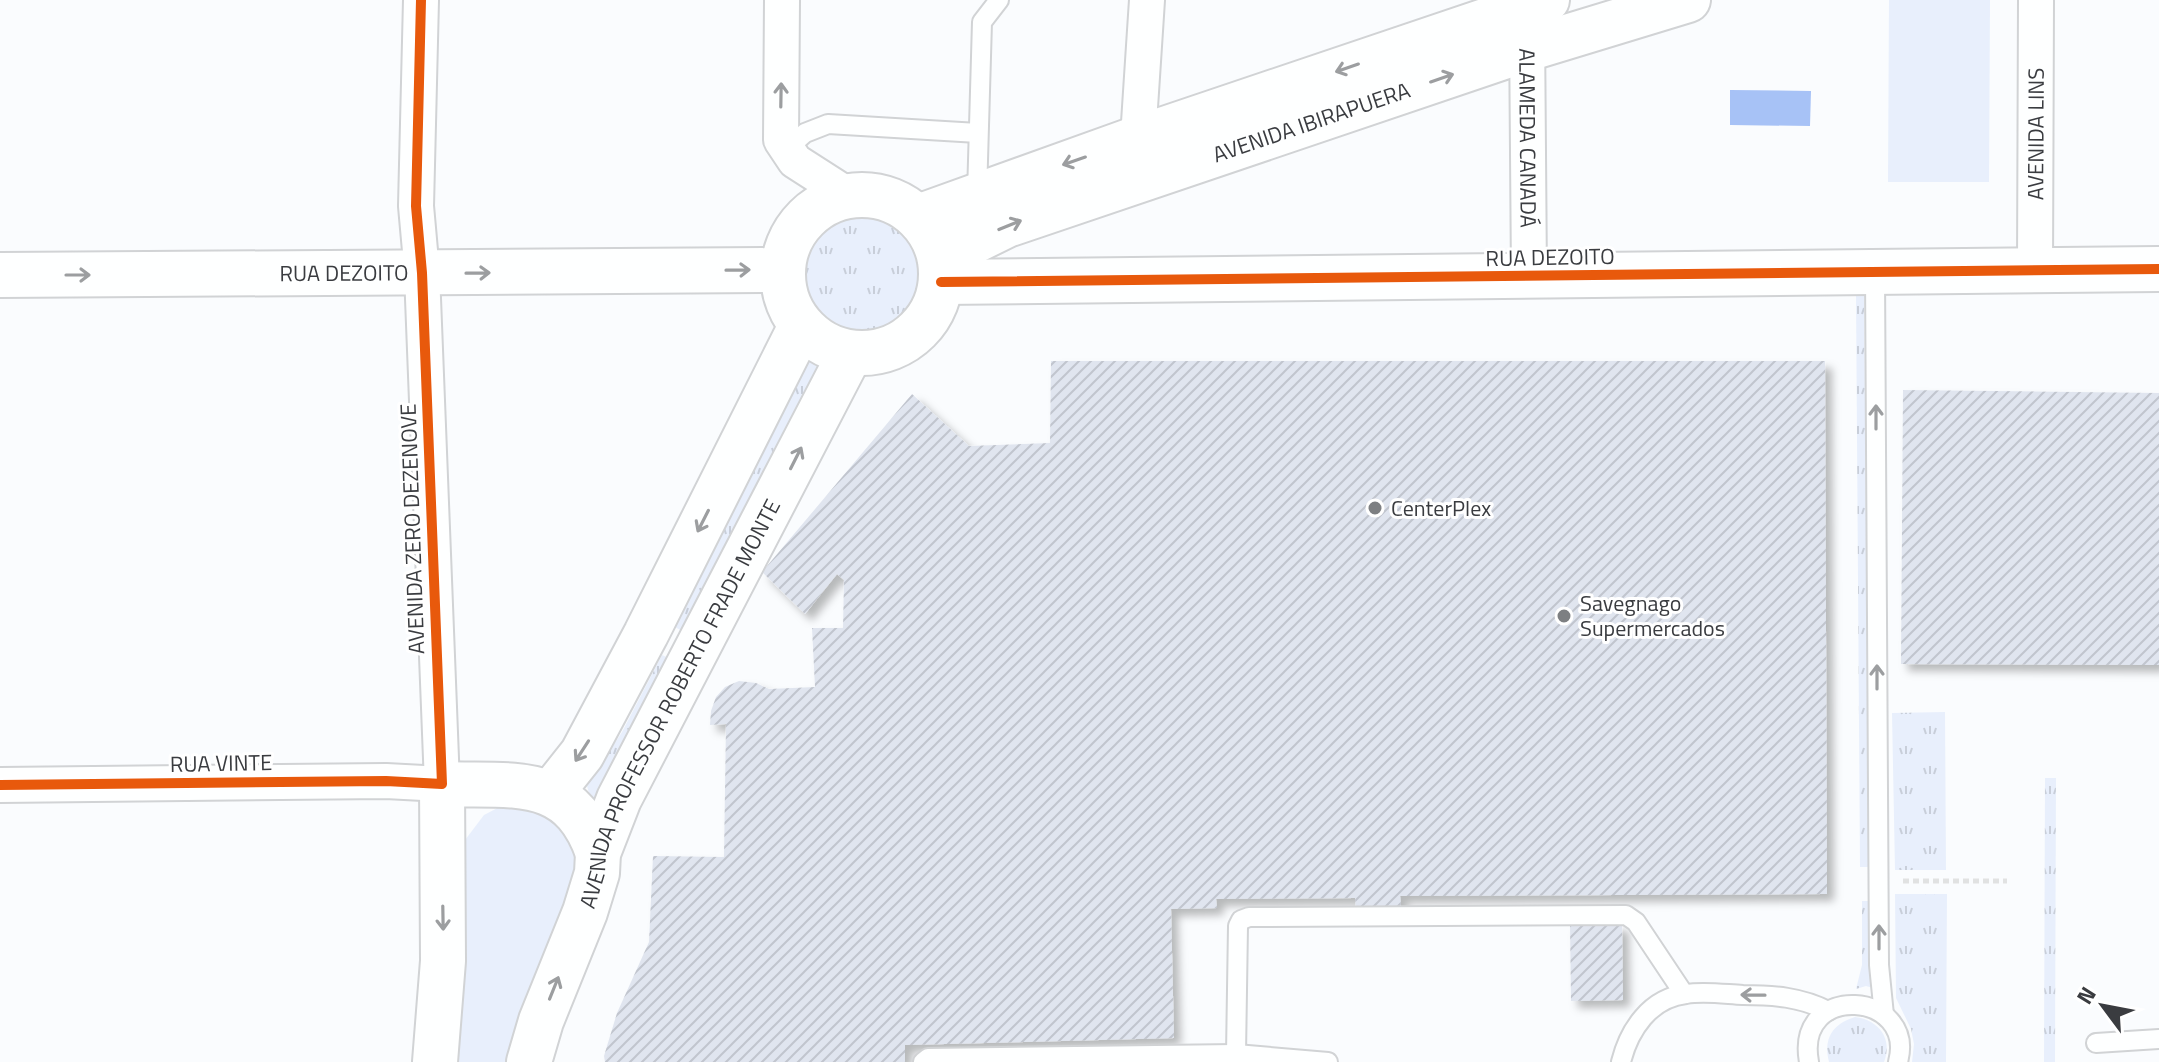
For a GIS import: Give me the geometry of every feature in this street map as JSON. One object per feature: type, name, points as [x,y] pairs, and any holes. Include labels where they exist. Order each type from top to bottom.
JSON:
[{"type":"main road","name":"AVENIDA IBIRAPUERA","points":[[940,270],[1007,225],[1527,49],[1688,0]]},
{"type":"main road","name":"AVENIDA IBIRAPUERA","points":[[918,217],[1534,2]]},
{"type":"main road","points":[[848,195],[875,196],[898,203],[918,217],[932,236],[940,270],[932,313],[911,338],[882,352],[850,354],[823,345],[801,326],[786,300],[782,270],[793,235],[808,216],[848,195]]},
{"type":"main road","name":"RUA DEZOITO","points":[[940,270],[1529,277],[2159,269]]},
{"type":"main road","name":"RUA DEZOITO","points":[[0,275],[782,270]]},
{"type":"main road","points":[[551,793],[582,754],[801,326]]},
{"type":"main road","name":"AVENIDA PROFESSOR ROBERTO FRADE MONTE","points":[[529,1062],[541,1021],[593,886],[598,853],[619,799],[850,354]]},
{"type":"main road","name":"RUA VINTE","points":[[442,784],[522,786],[551,793],[565,801],[583,819],[598,853]]},
{"type":"main road","name":"AVENIDA ZERO DEZENOVE","points":[[435,1062],[443,961],[442,784]]},
{"type":"main road","points":[[443,866],[451,838],[465,818],[477,804],[507,787]]},
{"type":"street","name":"AVENIDA ZERO DEZENOVE","points":[[421,0],[416,206],[422,273],[442,784]]},
{"type":"street","points":[[782,0],[781,140],[795,161],[848,195]]},
{"type":"street","points":[[1138,138],[1147,0]]},
{"type":"street","name":"AVENIDA LINS","points":[[2035,270],[2036,0]]},
{"type":"street","name":"ALAMEDA CANADÁ","points":[[1529,277],[1527,49],[1534,2]]},
{"type":"street","name":"RUA VINTE","points":[[0,785],[386,781],[442,784]]},
{"type":"lane","points":[[977,195],[982,22],[999,0]]},
{"type":"lane","points":[[787,149],[805,133],[828,124],[978,133]]},
{"type":"lane","points":[[1875,274],[1879,965],[1884,1015]]},
{"type":"lane","points":[[1236,1054],[1238,926],[1241,920],[1249,917],[1626,915],[1636,922],[1684,994]]},
{"type":"lane","points":[[1621,1062],[1631,1032],[1644,1015],[1659,1004],[1684,994],[1777,995],[1815,1004],[1828,1011]]},
{"type":"lane","points":[[1809,1062],[1809,1036],[1819,1017],[1841,1005],[1856,1004],[1871,1007],[1884,1015],[1894,1027],[1899,1041],[1898,1062]]},
{"type":"lane","points":[[2096,1043],[2159,1039]]},
{"type":"lane","points":[[923,1062],[928,1058],[998,1056],[1236,1054],[1328,1062]]},
{"type":"path","points":[[1878,881],[2007,881]]},
{"type":"green space","points":[[1889,0],[1990,0],[1989,182],[1888,182]]},
{"type":"green space","points":[[862,211],[887,216],[908,229],[921,250],[926,275],[921,300],[908,321],[887,334],[862,339],[837,334],[816,321],[803,300],[798,275],[803,250],[816,229],[837,216]]},
{"type":"green space","points":[[1864,292],[1869,867],[1860,867],[1856,293]]},
{"type":"green space","points":[[808,361],[818,365],[684,632],[675,627]]},
{"type":"green space","points":[[662,655],[671,659],[600,808],[590,797],[587,786],[622,732]]},
{"type":"green space","points":[[1945,712],[1946,870],[1895,870],[1892,713]]},
{"type":"green space","points":[[2045,778],[2056,778],[2055,1062],[2044,1062]]},
{"type":"green space","points":[[509,802],[554,814],[582,855],[513,1062],[448,1062],[462,844],[484,815]]},
{"type":"green space","points":[[1895,894],[1947,894],[1946,1062],[1912,1062],[1914,1044],[1911,1029],[1896,998]]},
{"type":"green space","points":[[1862,901],[1870,901],[1870,974],[1873,988],[1866,986],[1856,989],[1862,965]]},
{"type":"green space","points":[[1855,1017],[1871,1022],[1882,1032],[1887,1046],[1884,1062],[1829,1062],[1827,1046],[1831,1034],[1840,1024]]},
{"type":"water","points":[[1730,90],[1811,91],[1810,126],[1730,125]]},
{"type":"building","points":[[1051,361],[1825,361],[1827,894],[1400,896],[1401,906],[1356,907],[1355,898],[1216,899],[1217,908],[1171,909],[1174,1038],[905,1045],[905,1062],[605,1062],[617,1013],[649,942],[653,856],[724,857],[726,724],[710,725],[716,697],[725,687],[739,681],[756,683],[769,689],[815,687],[812,628],[843,628],[844,580],[837,574],[805,614],[762,572],[912,394],[969,446],[1050,443]]},
{"type":"building","points":[[1903,390],[2159,393],[2159,665],[1901,664]]},
{"type":"building","points":[[1570,924],[1622,924],[1623,1000],[1571,1001]]},
{"type":"cycle path","points":[[0,785],[386,781],[442,784],[422,273],[416,206],[421,0]]},
{"type":"cycle path","points":[[941,282],[2159,269]]},
{"type":"place","name":"CenterPlex","points":[[1375,508]]},
{"type":"place","name":"Savegnago Supermercados","points":[[1564,616]]}]
